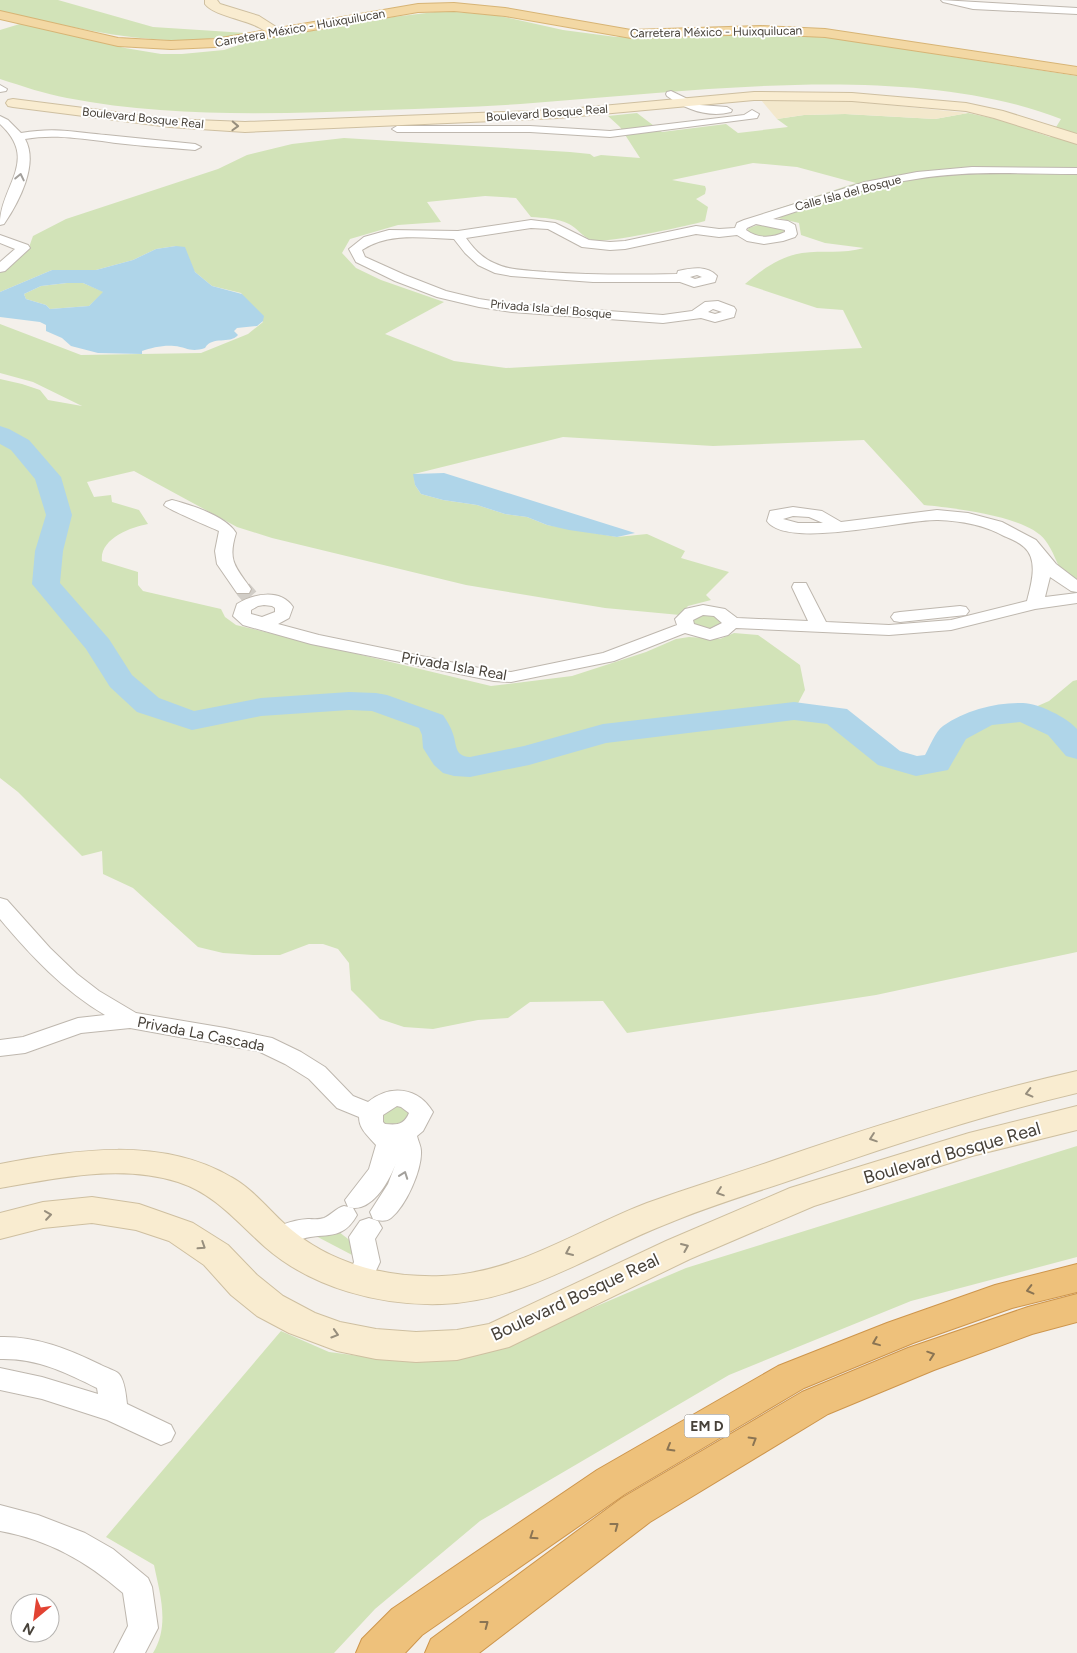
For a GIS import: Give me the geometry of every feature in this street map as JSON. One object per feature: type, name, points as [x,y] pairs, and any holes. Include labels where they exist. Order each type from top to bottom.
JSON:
[{"type":"highway","name":"EM D","points":[[377,1653],[407,1622],[611,1482],[792,1377],[900,1333],[1008,1295],[1077,1278]]},
{"type":"highway","name":"EM D","points":[[446,1653],[636,1510],[816,1404],[921,1359],[1028,1321],[1077,1308]]},
{"type":"main road","name":"Carretera México - Huixquilucan","points":[[0,15],[118,42],[153,45],[215,43],[418,8],[463,8],[505,12],[631,34],[762,30],[825,33],[1077,71]]},
{"type":"street","points":[[211,0],[211,4],[224,11],[254,19],[277,32]]},
{"type":"street","points":[[946,0],[973,6],[1077,11]]},
{"type":"street","name":"Boulevard Bosque Real","points":[[1,88],[12,90],[11,101],[162,122],[245,127],[558,114],[676,98],[780,88],[854,88],[928,93],[1004,105],[1077,132]]},
{"type":"street","name":"Boulevard Bosque Real","points":[[676,98],[747,107],[852,97],[936,103],[998,114],[1040,129],[1077,139]]},
{"type":"street","points":[[397,130],[530,130],[610,134],[753,116],[754,114],[747,107]]},
{"type":"street","points":[[0,119],[14,142]]},
{"type":"street","points":[[0,130],[25,154],[18,185],[8,210],[0,221]]},
{"type":"street","points":[[14,142],[32,134],[45,132],[73,133],[102,138],[195,147]]},
{"type":"street","name":"Calle Isla del Bosque","points":[[741,228],[778,212],[865,186],[941,173],[999,170],[1077,171]]},
{"type":"street","points":[[941,173],[954,182]]},
{"type":"street","name":"Calle Isla del Bosque","points":[[784,224],[793,216],[808,209],[886,191],[954,182],[1005,178],[1077,177]]},
{"type":"street","points":[[741,228],[744,236],[756,240],[783,238],[791,234],[791,228],[784,224],[758,221]]},
{"type":"street","name":"Privada Isla del Bosque","points":[[701,314],[663,319],[512,308],[442,294],[400,278],[377,267],[370,260],[371,251],[376,246],[396,239],[427,234],[458,236],[531,224],[551,226],[564,233],[562,238],[567,245],[588,252],[611,252],[621,249],[625,245],[696,230],[719,233],[741,228]]},
{"type":"street","points":[[458,236],[469,251],[479,260],[496,269],[511,273],[592,278],[682,278]]},
{"type":"street","points":[[0,268],[24,248],[4,243]]},
{"type":"street","points":[[172,505],[188,510],[225,528],[228,534],[222,548],[222,560],[227,570],[249,596],[277,601],[284,607],[283,614],[268,622],[249,621],[242,616],[243,608],[249,596]]},
{"type":"street","points":[[838,527],[938,516],[968,518],[996,525],[1030,543],[1061,578],[1077,586]]},
{"type":"street","points":[[1035,604],[1042,574],[1038,554]]},
{"type":"street","points":[[800,587],[820,628]]},
{"type":"street","points":[[731,623],[889,630],[951,625],[1035,604],[1077,598]]},
{"type":"street","points":[[703,610],[722,613],[727,616],[731,623],[725,631],[712,635],[696,633],[686,627],[684,620],[691,613],[703,610]]},
{"type":"street","name":"Privada Isla Real","points":[[249,621],[317,640],[494,676],[511,676],[608,657],[686,627]]},
{"type":"street","name":"Privada La Cascada","points":[[0,905],[41,952],[70,980],[99,1002],[130,1020]]},
{"type":"street","name":"Privada La Cascada","points":[[0,1048],[25,1045],[78,1026],[130,1020],[264,1044],[293,1058],[317,1073],[345,1102],[385,1126]]},
{"type":"street","points":[[0,1176],[46,1168],[114,1160],[150,1162],[174,1168],[212,1182],[238,1198],[296,1254],[316,1265],[359,1281],[401,1289],[445,1290],[488,1285],[532,1269],[655,1214],[878,1137],[1029,1093],[1077,1082]]},
{"type":"street","name":"Boulevard Bosque Real","points":[[0,1226],[43,1215],[92,1210],[139,1216],[188,1236],[216,1255],[244,1285],[270,1306],[302,1323],[337,1336],[376,1344],[416,1347],[457,1345],[496,1337],[678,1250],[802,1197],[969,1145],[1077,1118]]},
{"type":"street","points":[[278,1238],[296,1231],[323,1228],[346,1213],[375,1180],[385,1163],[388,1142],[385,1126]]},
{"type":"street","points":[[359,1281],[367,1262],[371,1226],[391,1202],[405,1175],[409,1151],[385,1126]]},
{"type":"street","points":[[346,1213],[371,1226]]},
{"type":"street","points":[[0,1348],[15,1346],[64,1359],[110,1382],[115,1411]]},
{"type":"street","points":[[0,1379],[42,1388],[115,1411],[161,1433]]},
{"type":"street","points":[[0,1518],[24,1522],[63,1536],[98,1555],[137,1587],[143,1628],[129,1653]]},
{"type":"green space","points":[[0,0],[58,0],[153,27],[246,33],[184,40],[123,36],[61,25],[0,11]]},
{"type":"green space","points":[[443,11],[495,15],[563,30],[616,37],[665,38],[771,34],[832,38],[1077,76],[1077,581],[1063,575],[1045,540],[1036,532],[1023,525],[989,515],[924,505],[864,440],[713,446],[563,437],[414,474],[415,485],[421,494],[443,500],[477,505],[505,514],[527,517],[547,525],[617,537],[647,534],[685,551],[681,558],[729,572],[706,595],[711,600],[688,606],[680,615],[605,608],[466,585],[272,538],[237,527],[134,471],[87,482],[94,497],[111,495],[112,502],[139,510],[148,524],[125,531],[111,540],[102,553],[102,561],[138,572],[138,585],[143,591],[221,609],[225,617],[236,625],[491,686],[572,676],[646,652],[676,639],[689,637],[720,639],[734,633],[758,635],[800,665],[805,690],[794,711],[836,716],[888,758],[916,766],[937,763],[953,733],[984,717],[1024,712],[1049,701],[1073,681],[1077,680],[1077,952],[876,995],[627,1033],[603,1001],[530,1002],[508,1018],[478,1020],[433,1029],[404,1027],[380,1019],[351,990],[349,963],[338,949],[323,944],[309,944],[280,955],[253,955],[223,953],[198,947],[133,888],[103,874],[102,851],[82,856],[18,792],[0,778],[0,379],[40,390],[48,400],[82,406],[33,382],[0,373],[0,324],[81,355],[201,353],[248,334],[263,322],[241,293],[212,286],[195,272],[176,246],[156,249],[133,260],[96,270],[52,270],[0,292],[0,273],[28,250],[33,236],[66,219],[218,169],[247,155],[292,144],[344,138],[570,152],[590,154],[594,157],[601,155],[640,158],[620,127],[608,116],[637,113],[662,132],[726,124],[738,133],[788,127],[777,119],[804,115],[845,114],[935,119],[968,113],[1005,121],[1050,137],[1061,119],[1015,104],[966,94],[914,88],[861,85],[755,86],[477,106],[304,113],[225,113],[185,112],[106,104],[50,94],[0,79],[0,30],[23,23],[125,48],[161,54],[182,54],[224,50],[251,41],[393,17]],"holes":[[[753,163],[797,167],[856,183],[761,214],[799,223],[801,235],[825,243],[864,248],[848,251],[810,252],[786,257],[772,264],[745,284],[817,308],[843,310],[862,348],[506,368],[454,361],[385,334],[444,302],[381,280],[356,268],[342,253],[350,239],[398,225],[441,222],[427,202],[485,196],[516,198],[531,217],[564,222],[591,240],[599,241],[647,234],[705,221],[708,207],[696,199],[705,194],[705,186],[672,180]]]},
{"type":"green space","points":[[761,224],[782,227],[785,230],[778,236],[767,238],[755,236],[747,231],[749,228]]},
{"type":"green space","points":[[83,283],[104,292],[89,306],[50,309],[46,305],[26,299],[24,294],[41,286]]},
{"type":"green space","points":[[714,613],[726,623],[713,632],[692,628],[693,616]]},
{"type":"green space","points":[[385,1104],[410,1105],[413,1123],[384,1129],[376,1113]]},
{"type":"green space","points":[[1077,1146],[1077,1257],[911,1301],[729,1375],[480,1521],[375,1609],[334,1653],[153,1653],[161,1632],[162,1620],[161,1598],[154,1565],[106,1537],[281,1331],[329,1352],[383,1359],[491,1351],[686,1268]]},
{"type":"green space","points":[[339,1232],[352,1242],[354,1256],[312,1234]]},
{"type":"sand","points":[[761,100],[849,101],[968,113],[935,119],[845,114],[804,115],[777,119]]},
{"type":"water","points":[[176,246],[185,247],[195,272],[212,286],[242,294],[264,316],[263,321],[257,326],[237,328],[234,331],[238,335],[234,338],[212,342],[205,348],[192,350],[166,346],[142,351],[142,354],[98,353],[71,346],[62,338],[46,331],[46,325],[40,322],[0,317],[0,292],[52,270],[96,270],[133,260],[156,249]],"holes":[[[83,283],[103,292],[89,306],[50,309],[46,305],[26,299],[24,294],[41,286]]]},
{"type":"water","points":[[444,473],[635,533],[617,537],[569,530],[547,525],[527,517],[505,514],[477,505],[443,500],[421,494],[415,485],[413,474]]},
{"type":"waterway","points":[[0,434],[20,445],[48,477],[59,515],[49,551],[46,584],[98,645],[121,681],[148,705],[192,721],[261,707],[349,701],[376,702],[432,722],[438,735],[439,748],[445,758],[454,766],[470,767],[529,755],[603,734],[794,711],[836,716],[889,758],[916,766],[937,763],[953,733],[984,717],[1024,712],[1059,728],[1077,749]]},
{"type":"tunnel","points":[[243,589],[250,597]]}]
